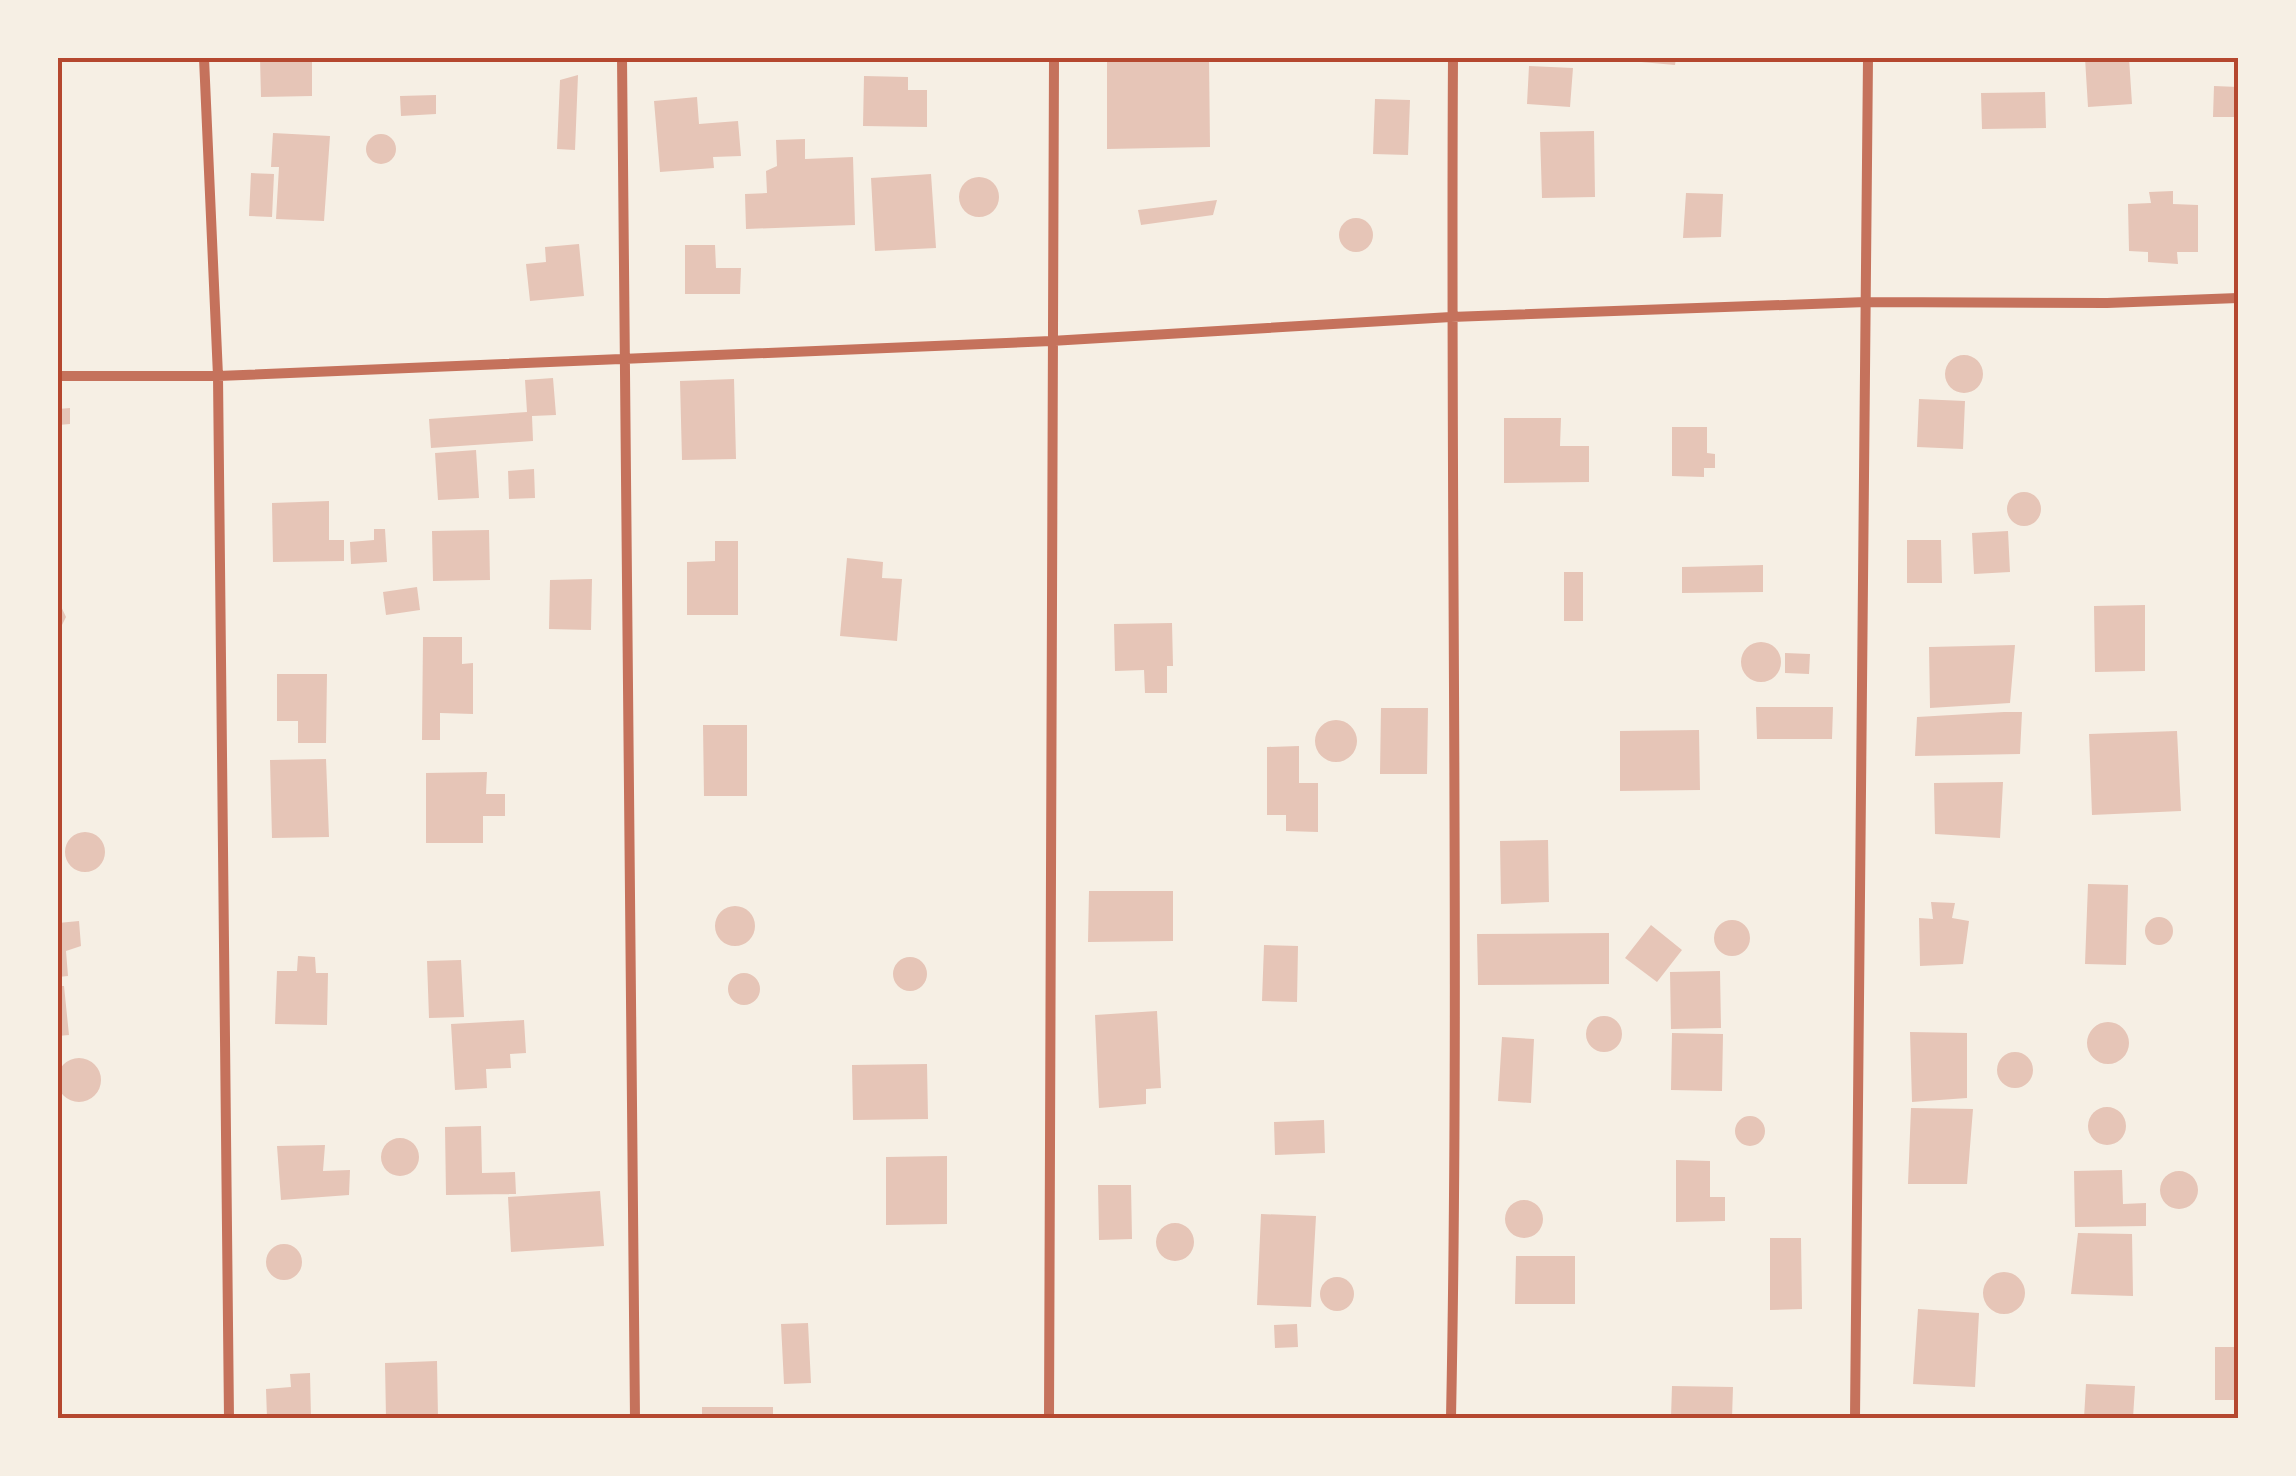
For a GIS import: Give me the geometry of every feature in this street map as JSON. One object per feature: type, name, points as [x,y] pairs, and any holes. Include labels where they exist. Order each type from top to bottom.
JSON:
[{"type":"street","points":[[204,58],[218,376],[229,1418]]},
{"type":"street","points":[[622,58],[635,1418]]},
{"type":"street","points":[[1049,1418],[1054,58]]},
{"type":"street","points":[[1451,1418],[1456,1130],[1453,58]]},
{"type":"street","points":[[1855,1418],[1868,58]]},
{"type":"street","points":[[58,376],[218,376],[1866,302],[2107,303],[2238,298]]},
{"type":"building","points":[[260,58],[312,58],[312,96],[261,97]]},
{"type":"building","points":[[1107,58],[1209,58],[1210,147],[1107,149]]},
{"type":"building","points":[[1642,58],[1676,58],[1675,65],[1641,62]]},
{"type":"building","points":[[2085,58],[2129,58],[2132,104],[2088,107]]},
{"type":"building","points":[[1529,66],[1573,68],[1570,107],[1527,104]]},
{"type":"building","points":[[578,75],[575,150],[557,149],[560,80]]},
{"type":"building","points":[[864,76],[908,77],[908,90],[927,90],[927,127],[863,126]]},
{"type":"building","points":[[2214,86],[2238,87],[2238,117],[2213,117]]},
{"type":"building","points":[[2045,92],[2046,128],[1982,129],[1981,93]]},
{"type":"building","points":[[436,95],[436,114],[401,116],[400,96]]},
{"type":"building","points":[[697,97],[699,124],[738,121],[741,156],[713,157],[714,168],[660,172],[654,101]]},
{"type":"building","points":[[1375,99],[1410,100],[1408,155],[1373,154]]},
{"type":"building","points":[[1594,131],[1595,197],[1542,198],[1540,132]]},
{"type":"building","points":[[273,133],[330,136],[324,221],[276,219],[279,167],[271,167]]},
{"type":"building","points":[[381,134],[392,138],[396,149],[392,160],[381,164],[370,160],[366,149],[370,138]]},
{"type":"building","points":[[805,139],[805,159],[853,157],[855,225],[746,229],[745,194],[767,193],[766,171],[777,166],[776,140]]},
{"type":"building","points":[[251,173],[274,174],[272,217],[249,216]]},
{"type":"building","points":[[931,174],[936,248],[875,251],[871,178]]},
{"type":"building","points":[[979,177],[993,183],[999,197],[993,211],[979,217],[965,211],[959,197],[965,183]]},
{"type":"building","points":[[2173,191],[2173,204],[2198,205],[2198,252],[2177,252],[2178,264],[2148,262],[2148,252],[2129,251],[2128,204],[2151,203],[2149,192]]},
{"type":"building","points":[[1686,193],[1723,194],[1721,237],[1683,238]]},
{"type":"building","points":[[1217,200],[1213,215],[1141,225],[1138,210]]},
{"type":"building","points":[[1356,218],[1368,223],[1373,235],[1368,247],[1356,252],[1344,247],[1339,235],[1344,223]]},
{"type":"building","points":[[579,244],[584,296],[530,301],[526,264],[546,262],[545,247]]},
{"type":"building","points":[[685,245],[715,245],[716,268],[741,268],[740,294],[685,294]]},
{"type":"building","points":[[1964,355],[1978,360],[1983,374],[1978,388],[1964,393],[1950,388],[1945,374],[1950,360]]},
{"type":"building","points":[[553,378],[556,415],[532,416],[533,441],[431,448],[429,419],[527,412],[525,380]]},
{"type":"building","points":[[734,379],[736,459],[682,460],[680,381]]},
{"type":"building","points":[[1919,399],[1965,401],[1963,449],[1917,447]]},
{"type":"building","points":[[70,408],[70,424],[58,425],[58,409]]},
{"type":"building","points":[[1504,418],[1561,418],[1560,446],[1589,446],[1589,482],[1504,483]]},
{"type":"building","points":[[1672,427],[1707,427],[1707,453],[1715,454],[1715,468],[1704,468],[1704,477],[1672,476]]},
{"type":"building","points":[[476,450],[479,498],[438,500],[435,453]]},
{"type":"building","points":[[534,469],[535,498],[509,499],[508,471]]},
{"type":"building","points":[[2024,492],[2036,497],[2041,509],[2036,521],[2024,526],[2012,521],[2007,509],[2012,497]]},
{"type":"building","points":[[329,501],[329,540],[344,540],[344,561],[273,562],[272,503]]},
{"type":"building","points":[[374,529],[385,529],[387,562],[351,564],[350,542],[374,540]]},
{"type":"building","points":[[489,530],[490,580],[433,581],[432,531]]},
{"type":"building","points":[[2008,531],[2010,572],[1974,574],[1972,533]]},
{"type":"building","points":[[1907,540],[1941,540],[1942,583],[1907,583]]},
{"type":"building","points":[[715,541],[738,541],[738,615],[687,615],[687,562],[715,561]]},
{"type":"building","points":[[847,558],[883,562],[882,578],[902,579],[897,641],[840,636]]},
{"type":"building","points":[[1763,565],[1763,592],[1682,593],[1682,567]]},
{"type":"building","points":[[1564,572],[1583,572],[1583,621],[1564,621]]},
{"type":"building","points":[[592,579],[591,630],[549,629],[550,580]]},
{"type":"building","points":[[417,587],[420,610],[386,615],[383,592]]},
{"type":"building","points":[[58,600],[66,617],[58,633]]},
{"type":"building","points":[[2145,605],[2145,671],[2095,672],[2094,606]]},
{"type":"building","points":[[1172,623],[1173,666],[1167,666],[1167,693],[1145,693],[1144,670],[1115,671],[1114,624]]},
{"type":"building","points":[[423,637],[462,637],[462,664],[473,663],[473,714],[440,713],[440,740],[422,740]]},
{"type":"building","points":[[1761,642],[1775,648],[1781,662],[1775,676],[1761,682],[1747,676],[1741,662],[1747,648]]},
{"type":"building","points":[[2015,645],[2010,703],[1930,708],[1929,647]]},
{"type":"building","points":[[1785,653],[1810,654],[1809,674],[1785,673]]},
{"type":"building","points":[[277,674],[327,674],[326,743],[298,743],[298,721],[277,721]]},
{"type":"building","points":[[1756,707],[1833,707],[1832,739],[1757,739]]},
{"type":"building","points":[[1381,708],[1428,708],[1427,774],[1380,774]]},
{"type":"building","points":[[2022,712],[2020,754],[1915,756],[1917,717]]},
{"type":"building","points":[[1336,720],[1351,726],[1357,741],[1351,756],[1336,762],[1321,756],[1315,741],[1321,726]]},
{"type":"building","points":[[703,725],[747,725],[747,796],[704,796]]},
{"type":"building","points":[[1699,730],[1700,790],[1620,791],[1620,731]]},
{"type":"building","points":[[2177,731],[2181,811],[2092,815],[2089,734]]},
{"type":"building","points":[[1299,746],[1299,783],[1318,783],[1318,832],[1286,831],[1286,815],[1267,815],[1267,747]]},
{"type":"building","points":[[326,759],[329,837],[272,838],[270,760]]},
{"type":"building","points":[[487,772],[486,794],[505,794],[505,816],[483,816],[483,843],[426,843],[426,773]]},
{"type":"building","points":[[2003,782],[2000,838],[1935,834],[1934,783]]},
{"type":"building","points":[[85,832],[99,838],[105,852],[99,866],[85,872],[71,866],[65,852],[71,838]]},
{"type":"building","points":[[1548,840],[1549,902],[1501,904],[1500,841]]},
{"type":"building","points":[[2088,884],[2128,885],[2126,965],[2085,964]]},
{"type":"building","points":[[1089,891],[1173,891],[1173,941],[1088,942]]},
{"type":"building","points":[[1931,902],[1955,903],[1952,918],[1969,921],[1963,964],[1920,966],[1919,918],[1933,919]]},
{"type":"building","points":[[735,906],[749,912],[755,926],[749,940],[735,946],[721,940],[715,926],[721,912]]},
{"type":"building","points":[[2159,917],[2169,921],[2173,931],[2169,941],[2159,945],[2149,941],[2145,931],[2149,921]]},
{"type":"building","points":[[1732,920],[1745,925],[1750,938],[1745,951],[1732,956],[1719,951],[1714,938],[1719,925]]},
{"type":"building","points":[[79,921],[81,946],[66,951],[68,976],[58,977],[58,923]]},
{"type":"building","points":[[1651,925],[1682,950],[1657,982],[1625,958]]},
{"type":"building","points":[[1609,933],[1609,984],[1478,985],[1477,934]]},
{"type":"building","points":[[1264,945],[1298,946],[1297,1002],[1262,1001]]},
{"type":"building","points":[[298,956],[315,957],[316,973],[328,973],[327,1025],[275,1024],[277,971],[297,971]]},
{"type":"building","points":[[910,957],[922,962],[927,974],[922,986],[910,991],[898,986],[893,974],[898,962]]},
{"type":"building","points":[[461,960],[464,1017],[429,1018],[427,961]]},
{"type":"building","points":[[1720,971],[1721,1028],[1671,1029],[1670,972]]},
{"type":"building","points":[[744,973],[756,977],[760,989],[756,1001],[744,1005],[732,1001],[728,989],[732,977]]},
{"type":"building","points":[[58,986],[64,986],[69,1035],[58,1036]]},
{"type":"building","points":[[1157,1011],[1161,1088],[1146,1089],[1146,1104],[1099,1108],[1095,1015]]},
{"type":"building","points":[[1604,1016],[1617,1021],[1622,1034],[1617,1047],[1604,1052],[1591,1047],[1586,1034],[1591,1021]]},
{"type":"building","points":[[524,1020],[526,1053],[510,1054],[511,1068],[486,1069],[487,1088],[455,1090],[451,1024]]},
{"type":"building","points":[[2108,1022],[2123,1028],[2129,1043],[2123,1058],[2108,1064],[2093,1058],[2087,1043],[2093,1028]]},
{"type":"building","points":[[1910,1032],[1967,1033],[1967,1098],[1912,1102]]},
{"type":"building","points":[[1672,1033],[1723,1034],[1722,1091],[1671,1090]]},
{"type":"building","points":[[1502,1037],[1534,1039],[1531,1103],[1498,1101]]},
{"type":"building","points":[[2015,1052],[2028,1057],[2033,1070],[2028,1083],[2015,1088],[2002,1083],[1997,1070],[2002,1057]]},
{"type":"building","points":[[79,1058],[94,1065],[101,1080],[94,1095],[79,1102],[64,1095],[57,1080],[64,1065]]},
{"type":"building","points":[[927,1064],[928,1119],[853,1120],[852,1065]]},
{"type":"building","points":[[2107,1107],[2120,1113],[2126,1126],[2120,1139],[2107,1145],[2094,1139],[2088,1126],[2094,1113]]},
{"type":"building","points":[[1911,1108],[1973,1109],[1967,1184],[1908,1184]]},
{"type":"building","points":[[1750,1116],[1761,1120],[1765,1131],[1761,1142],[1750,1146],[1739,1142],[1735,1131],[1739,1120]]},
{"type":"building","points":[[1324,1120],[1325,1153],[1275,1155],[1274,1122]]},
{"type":"building","points":[[481,1126],[482,1173],[515,1172],[516,1194],[446,1195],[445,1127]]},
{"type":"building","points":[[400,1138],[414,1143],[419,1157],[414,1171],[400,1176],[386,1171],[381,1157],[386,1143]]},
{"type":"building","points":[[325,1145],[323,1171],[350,1170],[349,1195],[281,1200],[277,1146]]},
{"type":"building","points":[[947,1156],[947,1224],[886,1225],[886,1157]]},
{"type":"building","points":[[1676,1160],[1710,1161],[1710,1197],[1725,1197],[1725,1221],[1676,1222]]},
{"type":"building","points":[[2122,1170],[2123,1204],[2146,1203],[2146,1226],[2075,1227],[2074,1171]]},
{"type":"building","points":[[2179,1171],[2192,1177],[2198,1190],[2192,1203],[2179,1209],[2166,1203],[2160,1190],[2166,1177]]},
{"type":"building","points":[[1098,1185],[1131,1185],[1132,1239],[1099,1240]]},
{"type":"building","points":[[600,1191],[604,1246],[511,1252],[508,1197]]},
{"type":"building","points":[[1524,1200],[1538,1205],[1543,1219],[1538,1233],[1524,1238],[1510,1233],[1505,1219],[1510,1205]]},
{"type":"building","points":[[1261,1214],[1316,1216],[1311,1307],[1257,1305]]},
{"type":"building","points":[[1175,1223],[1189,1228],[1194,1242],[1189,1256],[1175,1261],[1161,1256],[1156,1242],[1161,1228]]},
{"type":"building","points":[[2078,1233],[2132,1234],[2133,1296],[2071,1294]]},
{"type":"building","points":[[1770,1238],[1801,1238],[1802,1309],[1770,1310]]},
{"type":"building","points":[[284,1244],[296,1250],[302,1262],[296,1274],[284,1280],[272,1274],[266,1262],[272,1250]]},
{"type":"building","points":[[1516,1256],[1575,1256],[1575,1304],[1515,1304]]},
{"type":"building","points":[[2004,1272],[2019,1278],[2025,1293],[2019,1308],[2004,1314],[1989,1308],[1983,1293],[1989,1278]]},
{"type":"building","points":[[1337,1277],[1349,1282],[1354,1294],[1349,1306],[1337,1311],[1325,1306],[1320,1294],[1325,1282]]},
{"type":"building","points":[[1918,1309],[1979,1313],[1975,1387],[1913,1384]]},
{"type":"building","points":[[808,1323],[811,1383],[784,1384],[781,1324]]},
{"type":"building","points":[[1297,1324],[1298,1347],[1275,1348],[1274,1325]]},
{"type":"building","points":[[2215,1347],[2238,1347],[2238,1400],[2215,1400]]},
{"type":"building","points":[[437,1361],[438,1418],[386,1418],[385,1363]]},
{"type":"building","points":[[310,1373],[311,1418],[267,1418],[266,1389],[291,1387],[290,1374]]},
{"type":"building","points":[[2086,1384],[2135,1386],[2133,1418],[2084,1418]]},
{"type":"building","points":[[1672,1386],[1733,1387],[1732,1418],[1671,1418]]},
{"type":"building","points":[[702,1407],[773,1407],[773,1418],[702,1418]]}]
